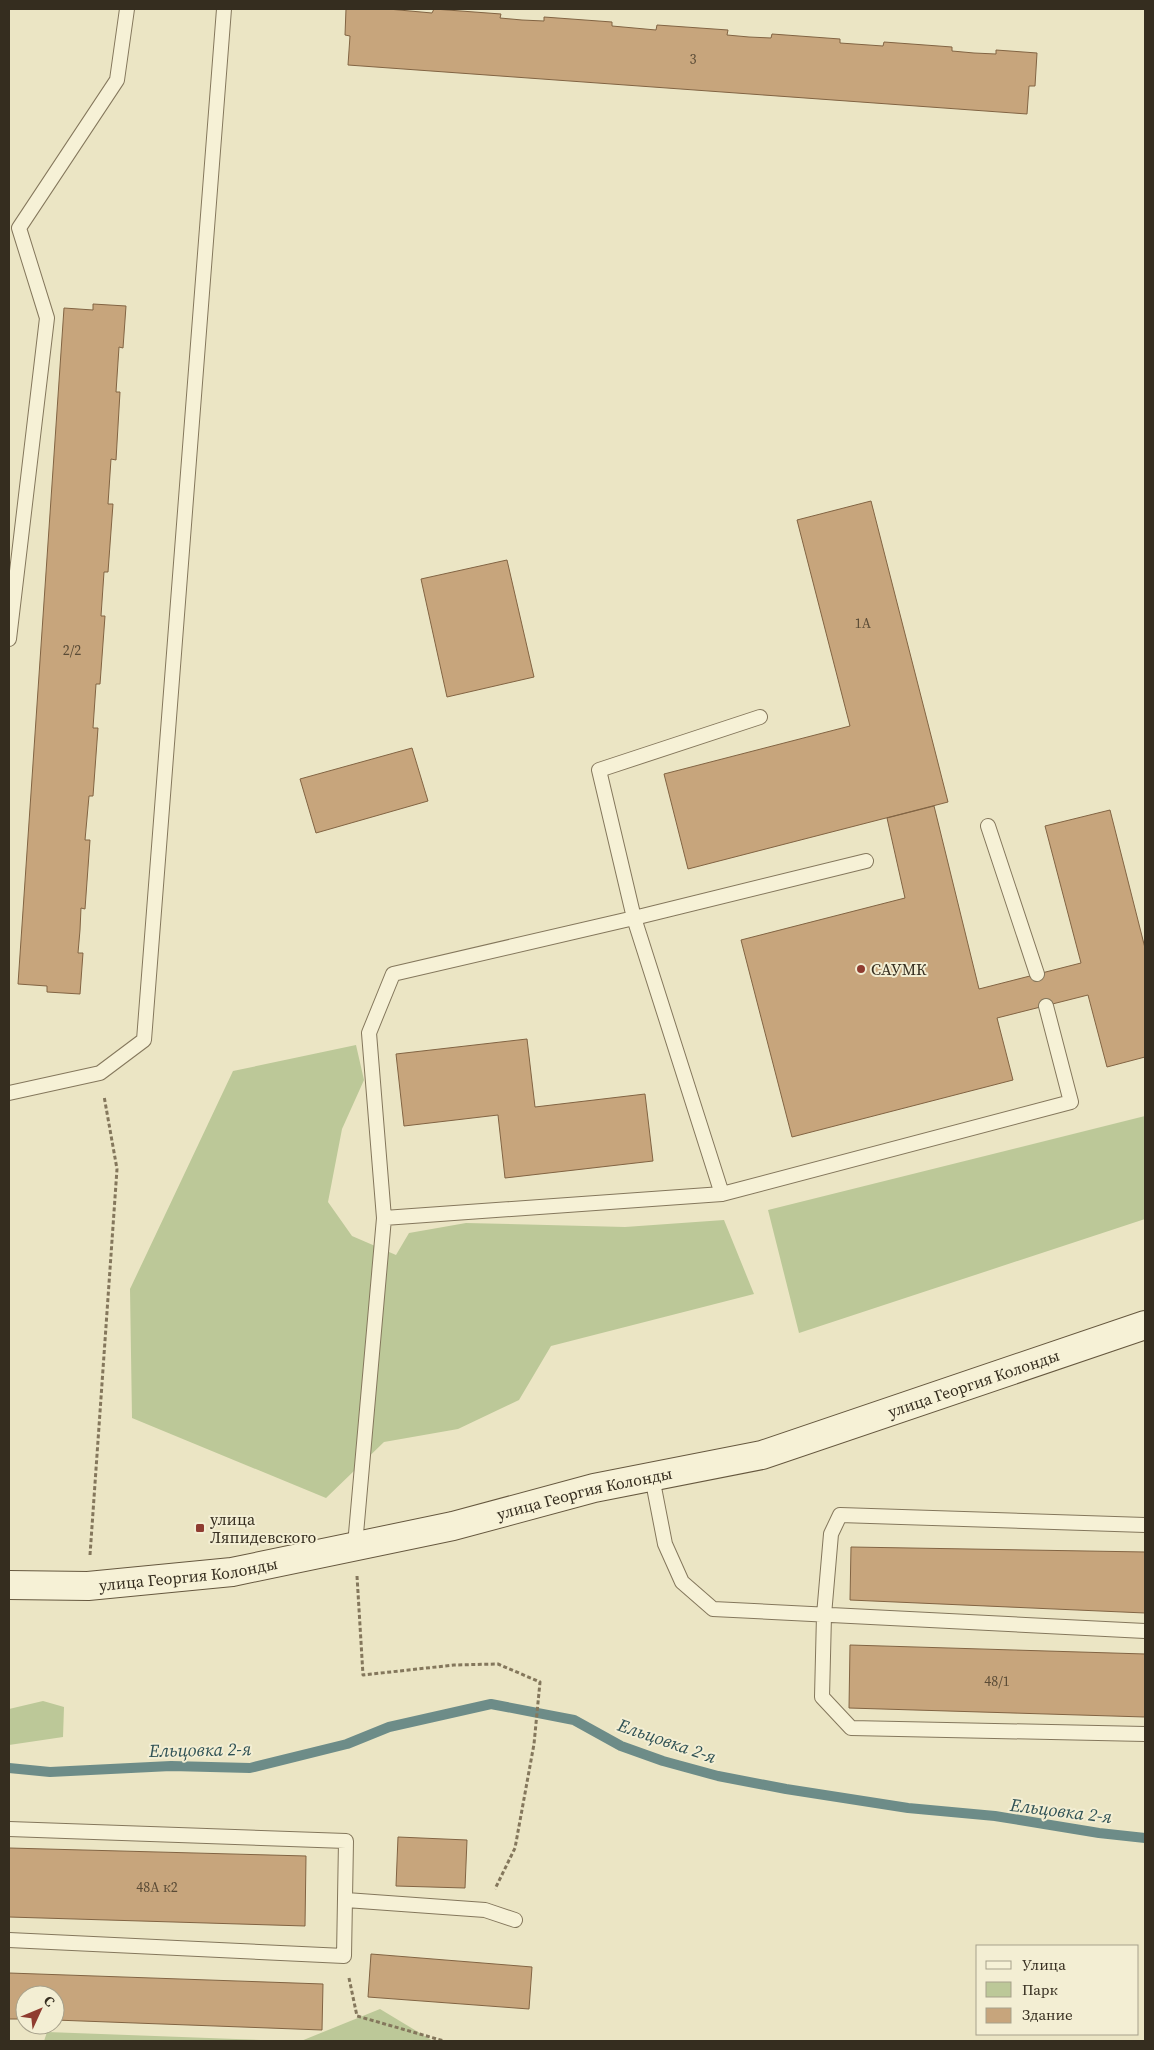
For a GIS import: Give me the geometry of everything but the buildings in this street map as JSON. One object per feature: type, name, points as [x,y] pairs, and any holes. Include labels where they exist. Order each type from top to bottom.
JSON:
[{"type":"main road","name":"улица Георгия Колонды","points":[[9,1585],[88,1586],[232,1572],[453,1526],[594,1488],[762,1456],[1145,1325]]},
{"type":"lane","points":[[9,638],[9,614],[47,318],[14,232],[117,80],[127,9]]},
{"type":"lane","points":[[9,1093],[100,1073],[144,1040],[224,9]]},
{"type":"lane","points":[[722,1194],[634,918],[599,770],[760,717]]},
{"type":"lane","points":[[988,826],[1037,974]]},
{"type":"lane","points":[[356,1545],[384,1218],[369,1033],[394,974],[866,861]]},
{"type":"lane","points":[[384,1218],[722,1194],[1071,1102],[1046,1006]]},
{"type":"lane","points":[[652,1477],[665,1544],[682,1582],[713,1609],[1145,1631]]},
{"type":"lane","points":[[1145,1525],[840,1515],[831,1534],[824,1615],[822,1697],[850,1728],[1145,1734]]},
{"type":"lane","points":[[9,1829],[346,1841],[344,1956],[9,1940]]},
{"type":"lane","points":[[346,1900],[485,1910],[515,1920]]},
{"type":"path","points":[[88,1586],[117,1169],[100,1073]]},
{"type":"path","points":[[356,1545],[363,1675],[454,1665],[498,1664],[540,1682],[534,1744],[515,1848],[485,1910]]},
{"type":"path","points":[[344,1956],[357,2016],[444,2041]]},
{"type":"green space","points":[[356,1045],[364,1080],[342,1129],[328,1202],[352,1236],[396,1255],[409,1233],[466,1223],[625,1227],[724,1220],[754,1294],[551,1346],[519,1400],[458,1429],[384,1442],[326,1498],[132,1418],[130,1289],[233,1071]]},
{"type":"green space","points":[[1145,1116],[1145,1219],[799,1333],[768,1210]]},
{"type":"green space","points":[[43,1701],[64,1707],[63,1737],[9,1745],[9,1709]]},
{"type":"green space","points":[[380,2009],[433,2041],[301,2041]]},
{"type":"green space","points":[[65,2033],[290,2041],[44,2041],[46,2035],[65,2035]]},
{"type":"waterway","name":"Ельцовка 2-я","points":[[9,1768],[50,1772],[171,1766],[250,1768],[347,1744],[389,1727],[491,1704],[574,1720],[621,1746],[663,1761],[718,1776],[786,1789],[908,1808],[995,1816],[1099,1833],[1145,1838]]},
{"type":"place","name":"САУМК","points":[[861,969]]},
{"type":"place","name":"улица Ляпидевского","points":[[200,1528]]}]
